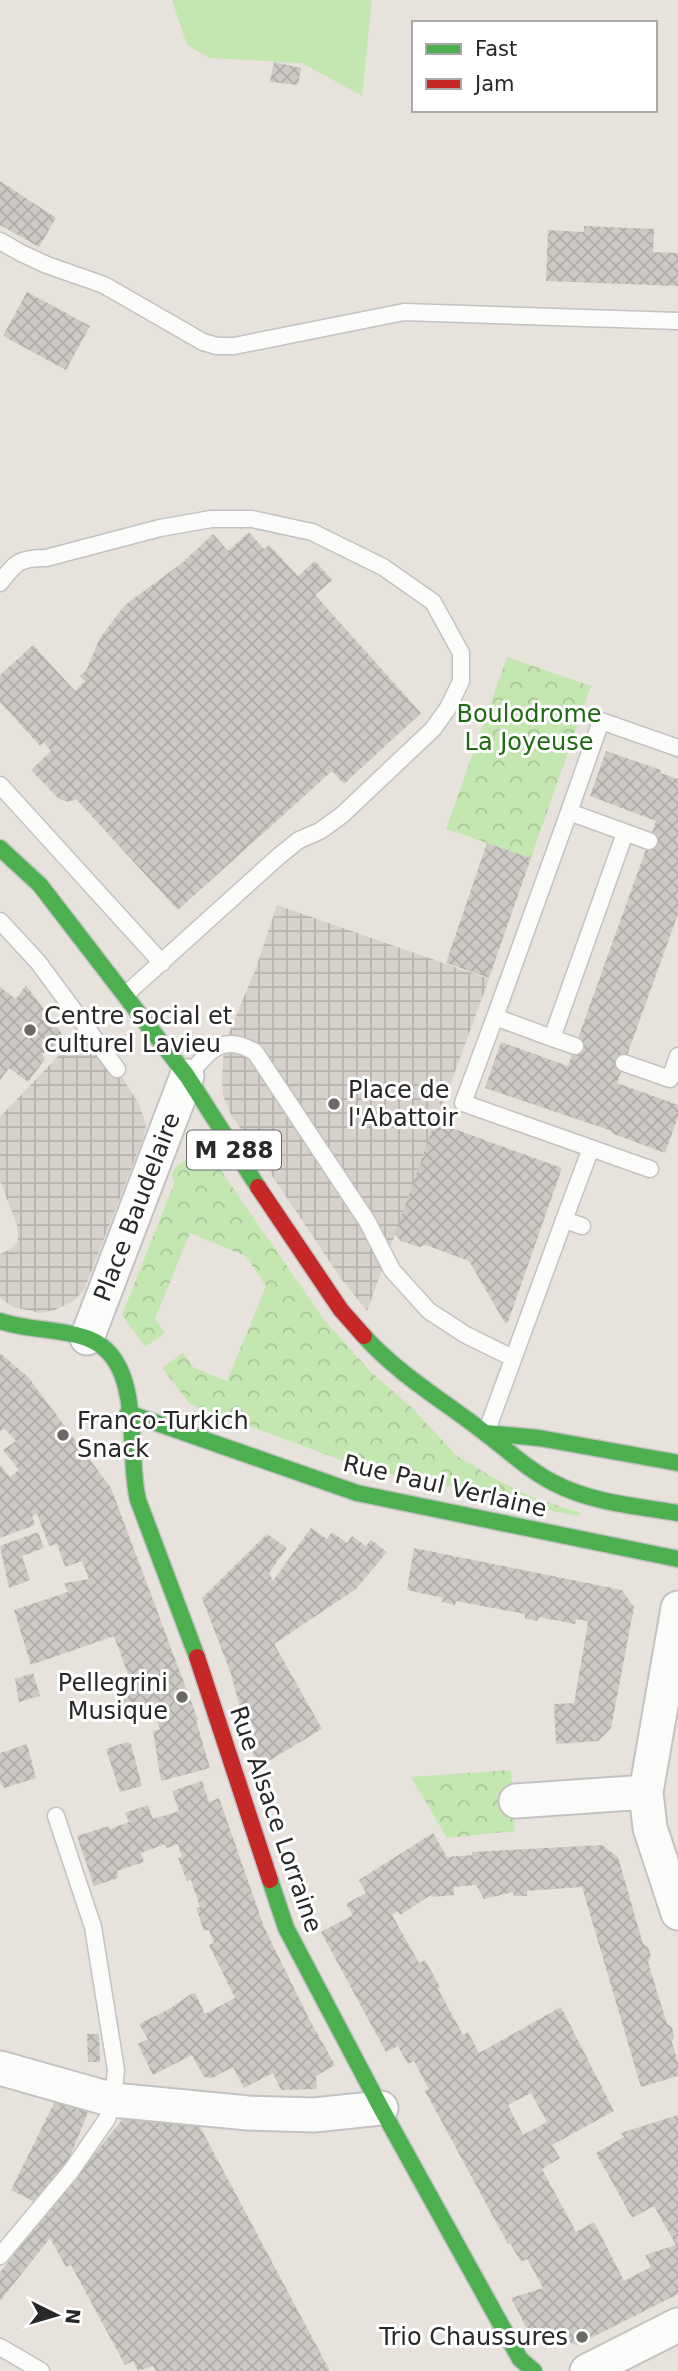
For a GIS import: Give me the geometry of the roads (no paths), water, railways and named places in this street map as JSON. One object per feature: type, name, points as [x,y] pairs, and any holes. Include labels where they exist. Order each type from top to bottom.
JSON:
[{"type":"street","name":"M 288","points":[[0,848],[40,885],[187,1076],[285,1229],[341,1310],[375,1348],[524,1465],[555,1484],[596,1499],[678,1513]]},
{"type":"street","name":"Place Baudelaire","points":[[87,1338],[187,1076]]},
{"type":"street","points":[[0,1321],[16,1327],[87,1338]]},
{"type":"street","name":"Rue Alsace Lorraine","points":[[87,1338],[104,1347],[117,1360],[125,1381],[134,1484],[138,1500],[202,1671],[286,1928],[381,2108],[520,2359],[534,2371]]},
{"type":"street","name":"Rue Paul Verlaine","points":[[128,1413],[357,1493],[678,1559]]},
{"type":"street","points":[[486,1433],[539,1437],[678,1463]]},
{"type":"street","points":[[678,1608],[646,1792],[650,1828],[678,1913]]},
{"type":"street","points":[[516,1801],[646,1792]]},
{"type":"street","points":[[0,2068],[113,2099],[248,2113],[301,2115],[381,2108]]},
{"type":"street","points":[[587,2371],[678,2325]]},
{"type":"lane","points":[[0,241],[47,265],[104,285],[203,342],[217,346],[253,344],[404,312],[678,321]]},
{"type":"lane","points":[[0,583],[15,564],[27,558],[46,558],[160,528],[211,519],[252,519],[312,532],[383,568],[433,602],[461,653],[461,681],[448,708],[433,729],[342,815],[279,856],[125,995]]},
{"type":"lane","points":[[650,1169],[463,1102],[601,721],[678,748]]},
{"type":"lane","points":[[0,785],[162,963]]},
{"type":"lane","points":[[569,812],[649,841]]},
{"type":"lane","points":[[552,1038],[625,833]]},
{"type":"lane","points":[[0,921],[38,962],[117,1069]]},
{"type":"lane","points":[[495,1017],[575,1046]]},
{"type":"lane","points":[[187,1076],[212,1048],[221,1044],[244,1046],[255,1052],[367,1221],[392,1270],[429,1311],[466,1335],[513,1358]]},
{"type":"lane","points":[[624,1063],[670,1079],[678,1056]]},
{"type":"lane","points":[[486,1433],[591,1148]]},
{"type":"lane","points":[[564,1220],[582,1226]]},
{"type":"lane","points":[[0,2256],[71,2171],[107,2119],[113,2099],[116,2070],[93,1927],[56,1815]]},
{"type":"lane","points":[[0,2347],[41,2371]]},
{"type":"place","name":"Centre social et culturel Lavieu","points":[[30,1030]]},
{"type":"place","name":"Place de l'Abattoir","points":[[334,1104]]},
{"type":"place","name":"Franco-Turkich Snack","points":[[63,1435]]},
{"type":"place","name":"Pellegrini Musique","points":[[182,1697]]},
{"type":"place","name":"Trio Chaussures","points":[[582,2337]]},
{"type":"park label","name":"Boulodrome La Joyeuse","points":[[529,728]]}]
